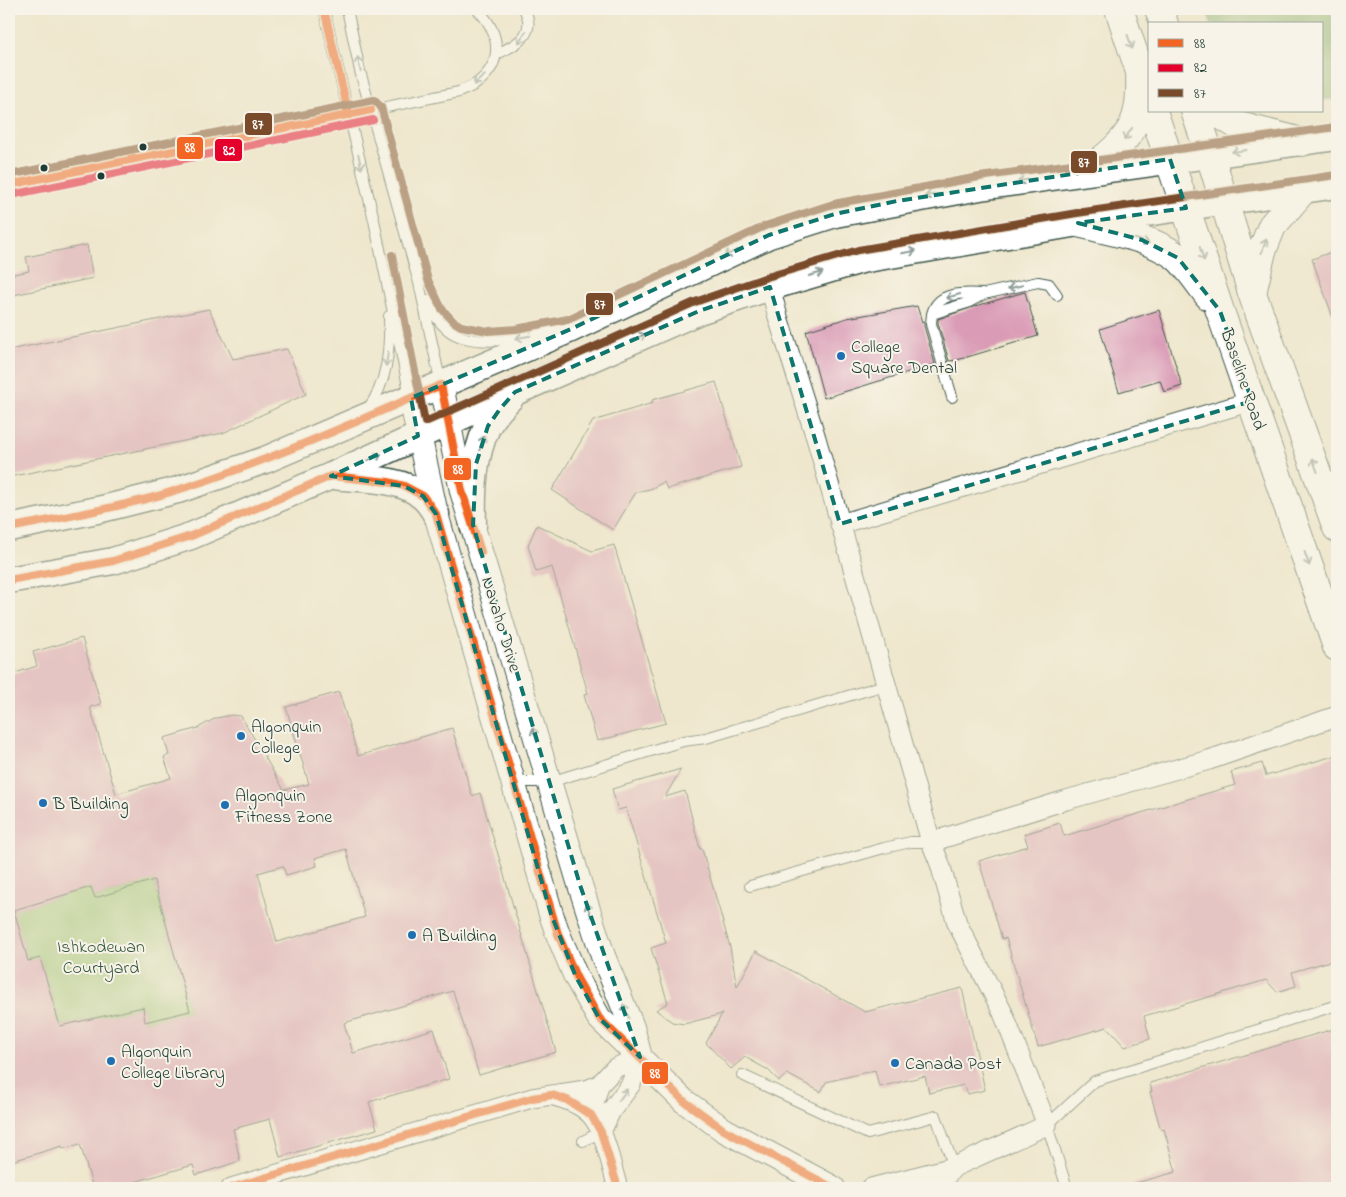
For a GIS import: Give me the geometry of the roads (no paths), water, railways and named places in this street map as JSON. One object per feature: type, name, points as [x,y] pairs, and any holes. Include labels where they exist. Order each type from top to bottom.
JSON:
[{"type":"main road","points":[[1119,9],[1148,94]]},
{"type":"main road","points":[[1159,9],[1163,22]]},
{"type":"main road","points":[[1090,170],[1117,148],[1134,125],[1137,118],[1140,91],[1140,70]]},
{"type":"main road","name":"Baseline Road","points":[[1153,112],[1220,311],[1337,647]]},
{"type":"main road","name":"Baseline Road","points":[[1195,112],[1252,293],[1337,528]]},
{"type":"main road","points":[[1216,112],[1239,126],[1302,142]]},
{"type":"main road","points":[[9,528],[102,509],[178,490],[265,460],[571,329],[769,235],[835,214],[980,187],[1090,170],[1337,137]]},
{"type":"main road","points":[[9,580],[114,561],[191,536],[331,476],[699,311],[770,287],[862,260],[1078,223],[1337,185]]},
{"type":"main road","points":[[1252,293],[1262,251],[1272,226],[1303,190]]},
{"type":"main road","points":[[1078,223],[1142,240],[1160,247],[1178,258],[1220,311]]},
{"type":"main road","points":[[473,526],[473,482],[481,444],[488,426],[515,392]]},
{"type":"main road","points":[[331,476],[388,482],[404,486],[423,496],[436,514]]},
{"type":"street","points":[[770,287],[816,438],[930,842],[940,864],[957,923],[1003,1013],[1047,1125],[954,1166],[871,1188]]},
{"type":"street","name":"Navaho Drive","points":[[441,385],[462,491],[604,956],[632,1027],[640,1057]]},
{"type":"street","name":"Navaho Drive","points":[[411,398],[436,514],[551,914],[576,978],[599,1018],[684,1101],[724,1130],[833,1188]]},
{"type":"street","points":[[840,524],[1252,401]]},
{"type":"street","points":[[930,842],[1075,797],[1209,760],[1337,716]]},
{"type":"street","points":[[591,1115],[599,1086],[615,1068],[640,1057]]},
{"type":"street","points":[[601,1132],[611,1111],[631,1084],[640,1057]]},
{"type":"street","points":[[231,1188],[532,1098],[586,1090],[599,1086]]},
{"type":"street","points":[[552,1095],[567,1100],[591,1115],[601,1132],[618,1188]]},
{"type":"street","points":[[936,1188],[954,1166]]},
{"type":"lane","name":"Navaho Drive","points":[[324,9],[411,398]]},
{"type":"lane","points":[[9,185],[459,92],[476,84],[493,65],[497,54],[495,34],[487,19],[477,9]]},
{"type":"lane","points":[[497,54],[516,45],[527,32],[528,16],[524,9]]},
{"type":"lane","name":"Navaho Drive","points":[[350,11],[360,72],[419,283],[441,385]]},
{"type":"lane","points":[[952,397],[931,324],[934,306],[941,299],[961,293],[984,294],[1038,282],[1049,284],[1057,295]]},
{"type":"lane","points":[[419,283],[434,315],[447,329],[457,335],[487,340],[504,340],[571,329]]},
{"type":"lane","points":[[359,420],[377,394],[385,371],[390,334],[389,293]]},
{"type":"lane","points":[[514,782],[550,782],[885,685]]},
{"type":"lane","points":[[750,886],[884,848],[911,842],[930,842]]},
{"type":"lane","points":[[1068,1188],[1047,1125],[1095,1081],[1337,1006]]},
{"type":"lane","points":[[742,1074],[868,1134],[936,1116],[954,1166]]},
{"type":"lane","points":[[583,1141],[601,1132]]},
{"type":"waterway","points":[[1331,9],[1337,22]]},
{"type":"place","name":"College Square Dental","points":[[841,356]]},
{"type":"place","name":"Algonquin College","points":[[241,736]]},
{"type":"place","name":"B Building","points":[[43,803]]},
{"type":"place","name":"Algonquin Fitness Zone","points":[[225,805]]},
{"type":"place","name":"A Building","points":[[412,935]]},
{"type":"place","name":"Algonquin College Library","points":[[111,1061]]},
{"type":"place","name":"Canada Post","points":[[895,1063]]},
{"type":"park label","name":"Ishkodewan Courtyard","points":[[101,956]]}]
